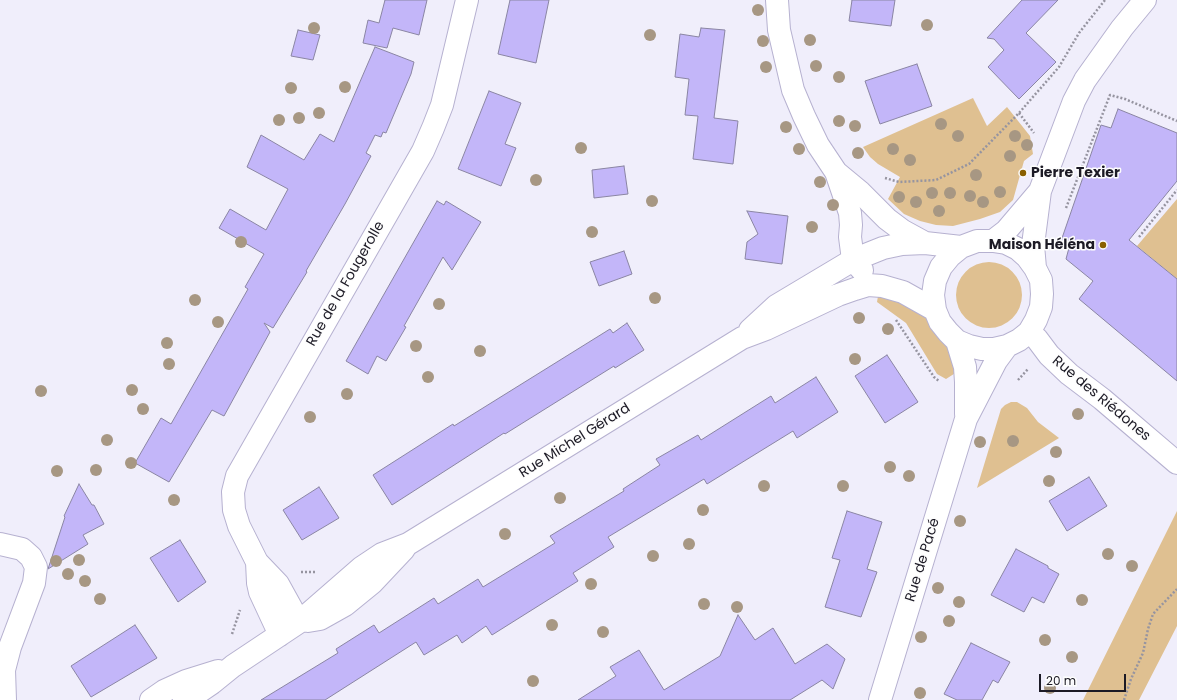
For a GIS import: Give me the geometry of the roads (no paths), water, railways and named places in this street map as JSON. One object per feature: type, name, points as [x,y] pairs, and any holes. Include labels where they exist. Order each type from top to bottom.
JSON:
[{"type":"street","name":"Rue de la Fougerolle","points":[[299,622],[278,584],[257,562],[239,526],[234,510],[233,492],[237,476],[422,151],[442,105],[466,0]]},
{"type":"street","points":[[777,0],[779,30],[793,90],[818,145],[836,172],[850,213],[850,237],[853,260],[861,269],[882,286]]},
{"type":"street","points":[[1035,268],[1033,245],[1040,191],[1074,101],[1085,80],[1122,28],[1145,0]]},
{"type":"street","points":[[836,172],[860,192],[887,219],[903,231],[925,243]]},
{"type":"street","points":[[993,241],[1006,231],[1040,191]]},
{"type":"street","points":[[977,241],[993,241],[1018,249],[1028,258],[1041,280],[1041,307],[1029,332],[1018,340],[1007,346],[994,349],[982,349],[957,341],[948,332],[940,322],[935,310],[933,295],[935,281],[941,267],[950,256],[961,247],[977,241]]},
{"type":"street","name":"Rue Michel Gérard","points":[[742,338],[776,306],[853,260],[883,248],[902,244],[925,243],[961,247]]},
{"type":"street","name":"Rue Michel Gérard","points":[[184,700],[212,683],[233,666],[299,622],[361,568],[382,554],[408,544],[742,338],[766,329],[855,288],[868,285],[882,286],[903,292],[935,310]]},
{"type":"street","name":"Rue des Riédones","points":[[1029,332],[1037,339],[1049,355],[1069,374],[1102,399],[1177,463]]},
{"type":"street","points":[[957,341],[966,374],[966,419]]},
{"type":"street","points":[[966,419],[996,361],[1007,346]]},
{"type":"street","name":"Rue de Pacé","points":[[880,700],[966,419]]},
{"type":"street","points":[[0,544],[22,549],[31,557],[36,567],[34,583],[10,647],[4,670],[5,700]]},
{"type":"street","name":"Rue de la Fougerolle","points":[[257,562],[260,592],[280,635]]},
{"type":"street","name":"Rue Michel Gérard","points":[[151,700],[164,691],[186,681],[233,666]]},
{"type":"place","name":"Pierre Texier","points":[[1023,173]]},
{"type":"place","name":"Maison Héléna","points":[[1103,245]]}]
